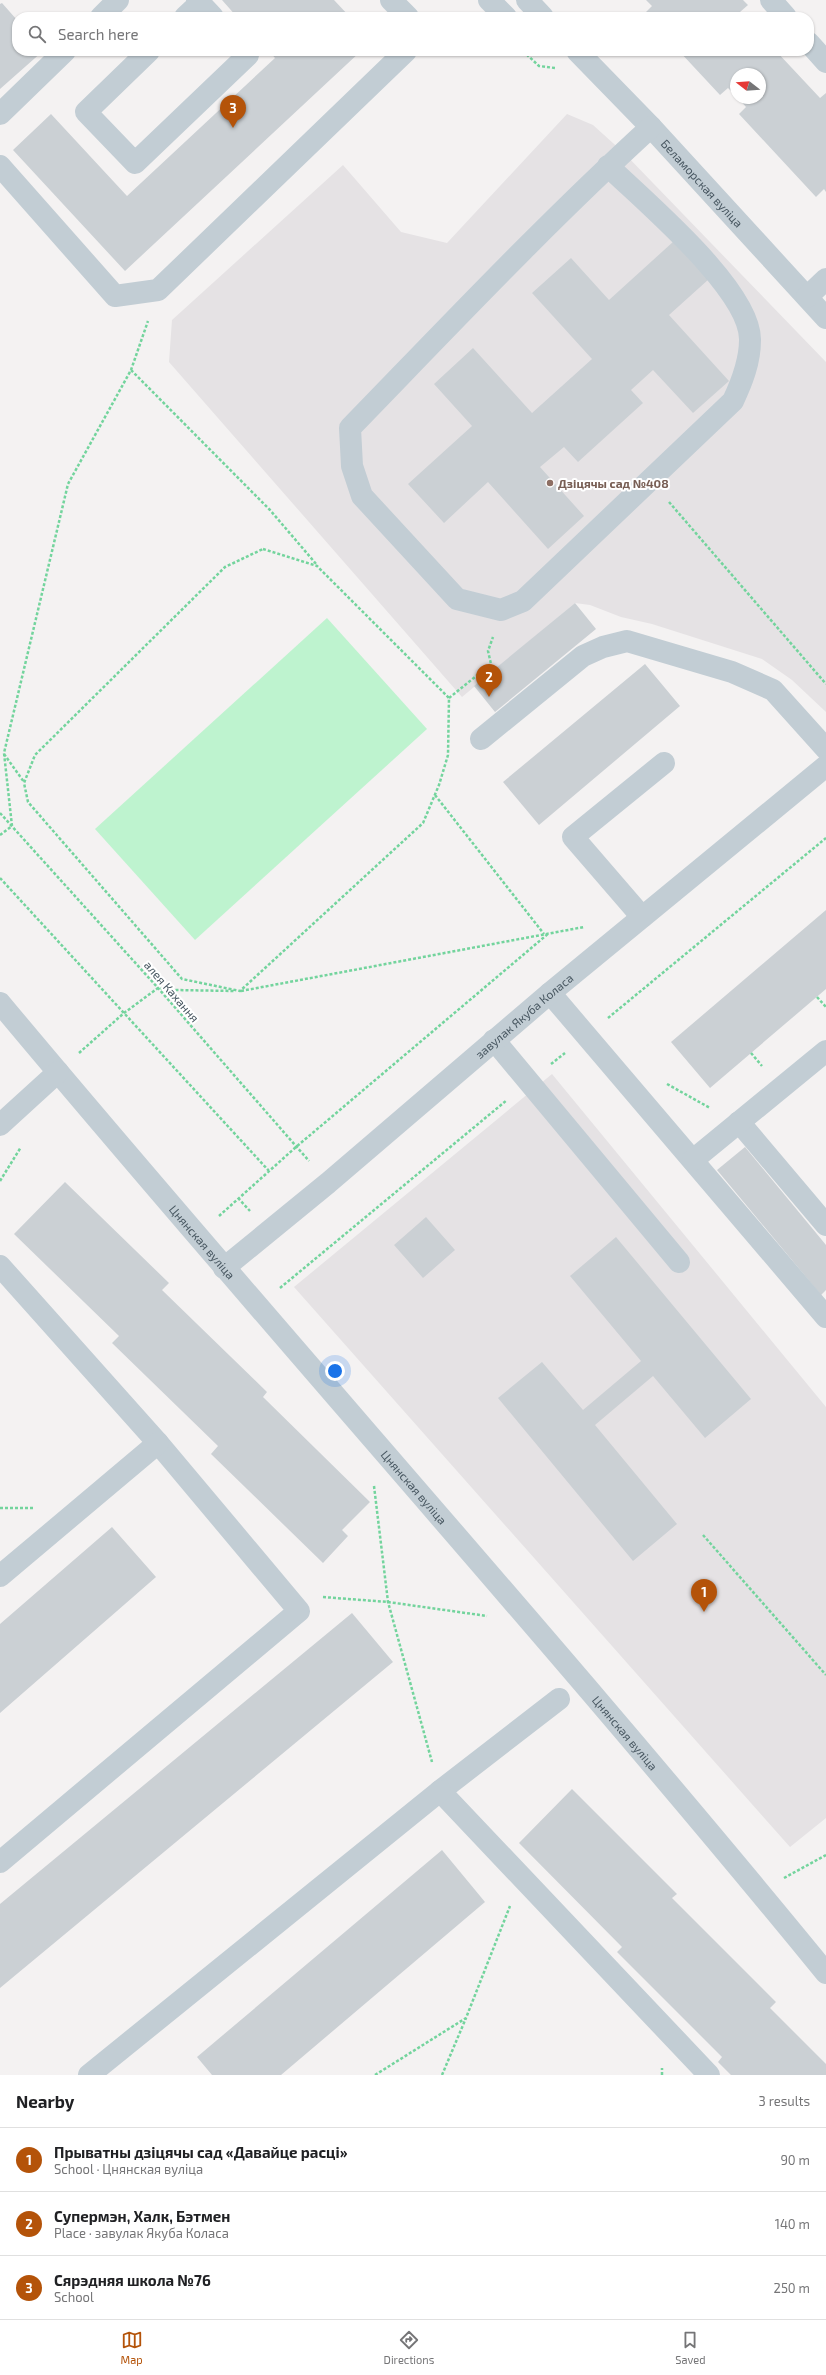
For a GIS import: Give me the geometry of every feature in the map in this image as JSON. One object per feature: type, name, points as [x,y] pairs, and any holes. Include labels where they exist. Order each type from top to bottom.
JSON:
[{"type":"street","points":[[106,12],[118,0]]},
{"type":"street","points":[[392,0],[403,12]]},
{"type":"street","points":[[489,0],[501,12]]},
{"type":"street","points":[[527,0],[539,12]]},
{"type":"street","points":[[771,0],[782,12]]},
{"type":"street","points":[[814,49],[826,62]]},
{"type":"street","points":[[0,114],[60,56]]},
{"type":"street","points":[[144,56],[86,112],[135,163],[247,56]]},
{"type":"street","points":[[0,166],[115,296],[158,290],[401,56]]},
{"type":"street","name":"Беламорская вуліца","points":[[582,56],[651,127],[826,318]]},
{"type":"street","points":[[608,166],[718,273],[741,307],[750,339],[744,376],[733,402],[523,601],[501,610],[457,599],[362,496],[352,466],[350,428],[608,166],[651,127]]},
{"type":"street","points":[[807,297],[826,279]]},
{"type":"street","points":[[481,739],[583,656],[603,647],[627,641],[732,672],[773,690],[826,749]]},
{"type":"street","points":[[642,917],[573,837],[664,763]]},
{"type":"street","name":"завулак Якуба Коласа","points":[[224,1268],[328,1182],[550,992],[826,766]]},
{"type":"street","points":[[550,992],[826,1317]]},
{"type":"street","name":"Цнянская вуліца","points":[[0,1003],[257,1307],[760,1892],[826,1973]]},
{"type":"street","points":[[494,1040],[679,1262]]},
{"type":"street","points":[[693,1160],[826,1051]]},
{"type":"street","points":[[0,1125],[58,1072]]},
{"type":"street","points":[[739,1122],[826,1225]]},
{"type":"street","points":[[0,1266],[158,1443],[299,1611],[0,1862]]},
{"type":"street","points":[[0,1576],[158,1443]]},
{"type":"street","points":[[89,2075],[440,1791],[558,1699]]},
{"type":"street","points":[[440,1791],[709,2075]]},
{"type":"path","points":[[0,835],[12,826],[4,753],[68,484],[131,370],[158,290]]},
{"type":"path","points":[[131,370],[270,510],[317,566],[449,698],[448,755],[435,795],[423,823],[240,991]]},
{"type":"path","points":[[650,480],[826,684]]},
{"type":"path","points":[[24,783],[35,755],[225,566],[263,549],[317,566]]},
{"type":"path","points":[[449,698],[491,664],[488,652],[501,610]]},
{"type":"path","points":[[4,753],[24,783],[28,802],[182,979],[240,991]]},
{"type":"path","points":[[435,795],[544,934]]},
{"type":"path","name":"алея Кахання","points":[[0,813],[158,988],[328,1182]]},
{"type":"path","points":[[257,1307],[826,838]]},
{"type":"path","points":[[0,878],[269,1171]]},
{"type":"path","points":[[58,1072],[124,1013],[158,988],[174,990],[240,991],[586,926]]},
{"type":"path","points":[[197,1235],[296,1147],[549,933]]},
{"type":"path","points":[[817,997],[826,1007]]},
{"type":"path","points":[[665,1082],[712,1110]]},
{"type":"path","points":[[373,1478],[388,1602],[440,1791]]},
{"type":"path","points":[[703,1535],[826,1675]]},
{"type":"path","points":[[285,1594],[388,1602],[494,1617]]},
{"type":"path","points":[[760,1892],[826,1855]]},
{"type":"path","points":[[442,2075],[521,1877]]},
{"type":"path","points":[[375,2075],[466,2018]]},
{"type":"shaded area","name":"Дзіцячы сад №408","points":[[567,114],[593,125],[624,153],[826,362],[826,712],[792,680],[762,659],[652,624],[621,617],[590,605],[575,603],[462,697],[169,362],[172,320],[343,165],[401,232],[447,243]]},
{"type":"shaded area","points":[[552,1074],[826,1407],[826,1818],[790,1847],[294,1287]]},
{"type":"green space","points":[[327,618],[427,729],[195,940],[95,829]]},
{"type":"building","points":[[222,0],[334,0],[345,12],[233,12]]},
{"type":"building","points":[[646,0],[743,0],[748,5],[740,12],[646,12],[652,6]]},
{"type":"building","points":[[2,3],[12,14],[12,56],[37,56],[0,89],[0,4]]},
{"type":"building","points":[[273,56],[356,56],[125,271],[13,150],[51,114],[127,196],[275,58]]},
{"type":"building","points":[[684,56],[781,56],[820,98],[826,93],[826,192],[824,189],[816,197],[739,114],[746,107],[743,104],[766,104],[766,68],[730,68],[730,90],[728,88],[720,95]]},
{"type":"building","points":[[674,241],[709,279],[669,315],[729,381],[693,413],[653,370],[631,390],[643,403],[578,462],[564,447],[540,467],[584,516],[548,549],[488,482],[444,523],[408,484],[472,426],[434,384],[473,348],[532,413],[592,359],[532,293],[571,258],[609,300]]},
{"type":"building","points":[[575,603],[596,629],[495,712],[474,686]]},
{"type":"building","points":[[645,664],[680,706],[539,825],[503,782]]},
{"type":"building","points":[[826,910],[826,989],[710,1088],[671,1042]]},
{"type":"building","points":[[745,1147],[826,1245],[826,1290],[821,1295],[717,1170]]},
{"type":"building","points":[[65,1182],[169,1283],[162,1290],[267,1392],[263,1397],[370,1502],[342,1530],[348,1536],[323,1563],[211,1454],[218,1446],[112,1343],[119,1336],[14,1234]]},
{"type":"building","points":[[426,1217],[455,1250],[423,1278],[394,1245]]},
{"type":"building","points":[[616,1237],[751,1399],[705,1438],[653,1376],[595,1425],[677,1524],[633,1561],[498,1398],[542,1362],[583,1410],[641,1361],[570,1276]]},
{"type":"building","points":[[112,1527],[156,1577],[0,1713],[0,1624]]},
{"type":"building","points":[[352,1613],[393,1662],[0,1988],[0,1904]]},
{"type":"building","points":[[572,1789],[677,1894],[672,1898],[776,2002],[770,2008],[826,2064],[826,2075],[731,2075],[718,2062],[722,2057],[617,1952],[622,1947],[519,1843]]},
{"type":"building","points":[[442,1850],[485,1902],[281,2075],[212,2075],[197,2057]]},
{"type":"place","name":"Сярэдняя школа №76","points":[[233,128]]},
{"type":"place","name":"Дзіцячы сад №408","points":[[550,483]]},
{"type":"place","name":"Супермэн, Халк, Бэтмен","points":[[489,697]]},
{"type":"place","name":"Прыватны дзіцячы сад «Давайце расці»","points":[[704,1612]]}]
